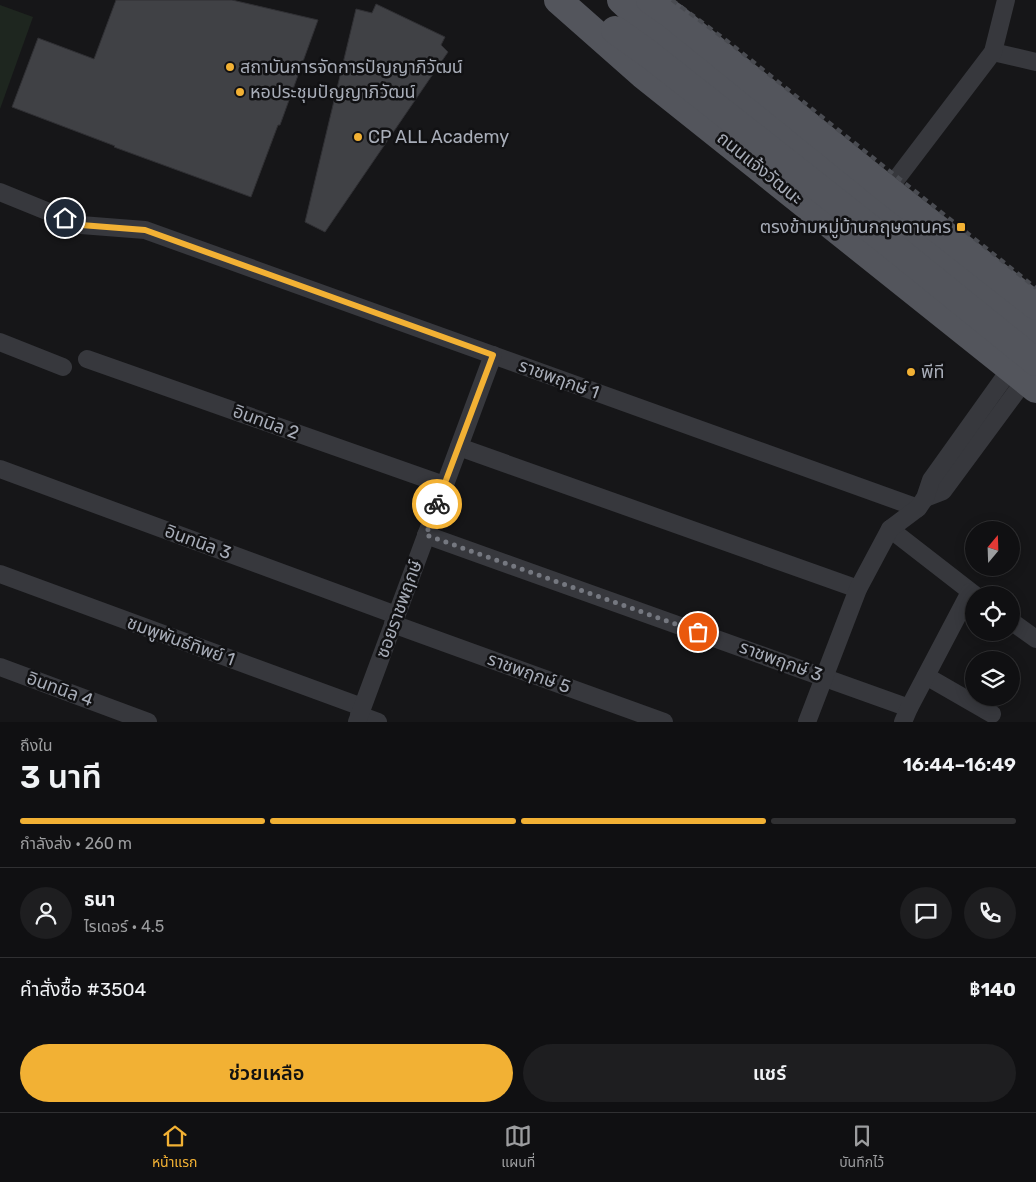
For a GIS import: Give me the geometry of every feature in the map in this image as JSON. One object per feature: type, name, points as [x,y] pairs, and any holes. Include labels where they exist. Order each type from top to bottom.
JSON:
[{"type":"main road","name":"ถนนแจ้งวัฒนะ","points":[[558,0],[643,75],[1027,375]]},
{"type":"main road","name":"ถนนแจ้งวัฒนะ","points":[[572,0],[1036,336]]},
{"type":"main road","name":"ถนนแจ้งวัฒนะ","points":[[621,0],[666,42],[892,232],[1027,375]]},
{"type":"main road","points":[[650,0],[673,16],[888,190],[1036,306]]},
{"type":"street","points":[[888,190],[993,52],[1006,0]]},
{"type":"street","points":[[993,52],[1036,62]]},
{"type":"street","name":"ราชพฤกษ์ 1","points":[[0,192],[81,225],[145,230],[493,355],[922,503]]},
{"type":"street","points":[[0,342],[63,367]]},
{"type":"street","name":"ซอยราชพฤกษ์","points":[[359,715],[493,355]]},
{"type":"street","name":"อินทนิล 2","points":[[87,359],[444,485]]},
{"type":"street","points":[[807,722],[858,589],[890,529],[922,503],[943,491],[1027,375]]},
{"type":"street","points":[[459,447],[858,589]]},
{"type":"street","name":"อินทนิล 3","points":[[0,469],[395,620]]},
{"type":"street","points":[[890,529],[965,587]]},
{"type":"street","name":"ราชพฤกษ์ 3","points":[[426,535],[825,677],[906,715]]},
{"type":"street","name":"ชมพูพันธ์ทิพย์ 1","points":[[0,574],[378,722]]},
{"type":"street","points":[[906,715],[965,607]]},
{"type":"street","name":"ราชพฤกษ์ 5","points":[[395,620],[664,722]]},
{"type":"street","points":[[1020,628],[1036,639]]},
{"type":"street","name":"อินทนิล 4","points":[[0,667],[148,722]]},
{"type":"street","points":[[926,676],[992,714]]},
{"type":"shaded area","points":[[0,5],[33,17],[0,109]]},
{"type":"building","points":[[116,0],[232,0],[318,20],[280,125],[278,125],[251,197],[12,107],[38,38],[94,59]]},
{"type":"building","name":"CP ALL Academy","points":[[376,4],[445,37],[441,45],[448,52],[325,232],[305,222],[356,9],[372,13]]},
{"type":"railway","points":[[672,0],[726,40],[1036,288]]},
{"type":"way so far","points":[[437,504],[426,535],[698,632]]},
{"type":"place","name":"สถาบันการจัดการปัญญาภิวัฒน์","points":[[230,67]]},
{"type":"place","name":"หอประชุมปัญญาภิวัฒน์","points":[[240,92]]},
{"type":"place","name":"CP ALL Academy","points":[[358,137]]},
{"type":"place","name":"ตรงข้ามหมู่บ้านกฤษดานคร","points":[[961,227]]},
{"type":"place","name":"พีที","points":[[911,372]]},
{"type":"route","points":[[65,218],[81,225],[145,230],[493,355],[437,504]]}]
